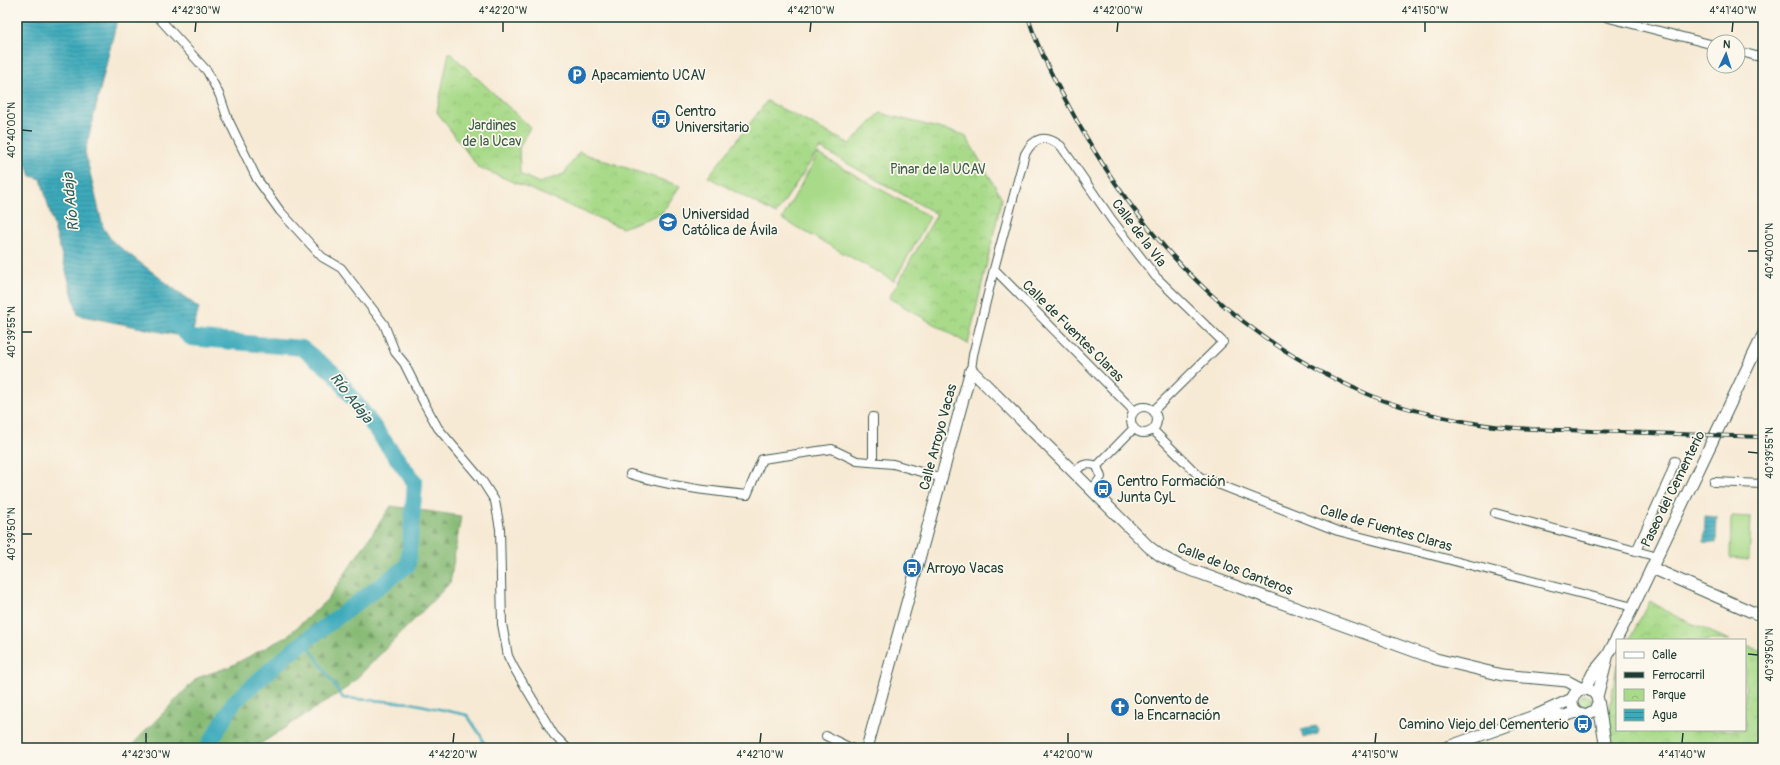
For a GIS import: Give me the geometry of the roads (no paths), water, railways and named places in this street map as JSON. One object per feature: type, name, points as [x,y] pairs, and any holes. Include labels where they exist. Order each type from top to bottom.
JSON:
[{"type":"street","points":[[158,17],[208,71],[220,96],[227,117],[258,179],[280,212],[322,257],[341,268],[384,324],[395,352],[404,363],[438,428],[481,479],[495,501],[500,529],[502,624],[508,656],[554,735],[567,748]]},
{"type":"street","points":[[1605,17],[1706,43]]},
{"type":"street","points":[[1746,54],[1763,58]]},
{"type":"street","name":"Calle Arroyo Vacas","points":[[867,748],[971,370],[973,355],[994,269],[1025,154],[1031,144],[1041,138]]},
{"type":"street","name":"Calle de la Vía","points":[[1041,138],[1052,139],[1061,146],[1112,220],[1156,277],[1223,342],[1153,411]]},
{"type":"street","name":"Calle de Fuentes Claras","points":[[994,269],[1134,411]]},
{"type":"street","name":"Paseo del Cementerio","points":[[1617,639],[1658,557],[1763,335]]},
{"type":"street","name":"Calle de los Canteros","points":[[971,370],[1149,547],[1161,556],[1180,566],[1436,659],[1470,669],[1502,676],[1567,681],[1584,689]]},
{"type":"street","points":[[1142,408],[1153,411],[1156,422],[1153,430],[1141,433],[1134,428],[1131,418],[1134,411],[1142,408]]},
{"type":"street","points":[[872,462],[873,417]]},
{"type":"street","points":[[1097,466],[1134,428]]},
{"type":"street","name":"Calle de Fuentes Claras","points":[[1153,430],[1200,477],[1338,531],[1633,608]]},
{"type":"street","points":[[630,474],[654,481],[692,488],[747,495],[762,459],[832,450],[857,461],[892,464],[942,478]]},
{"type":"street","points":[[1636,551],[1670,476],[1675,461]]},
{"type":"street","points":[[1074,472],[1085,464],[1090,463],[1097,466]]},
{"type":"street","points":[[1092,490],[1100,477],[1097,466]]},
{"type":"street","points":[[1714,482],[1763,484]]},
{"type":"street","points":[[1495,513],[1658,557]]},
{"type":"street","points":[[1652,568],[1763,616]]},
{"type":"street","name":"Paseo del Cementerio","points":[[1584,689],[1593,673],[1608,655],[1616,640]]},
{"type":"street","name":"Paseo del Cementerio","points":[[1606,748],[1598,700],[1608,655]]},
{"type":"street","points":[[1445,748],[1537,715],[1572,698],[1584,689],[1592,691],[1598,700],[1595,710],[1589,714],[1582,715],[1576,712],[1572,706],[1572,698],[1566,688],[1554,680]]},
{"type":"street","points":[[1537,715],[1564,716],[1576,712]]},
{"type":"street","name":"Paseo del Cementerio","points":[[1589,714],[1603,733]]},
{"type":"street","points":[[826,736],[851,748]]},
{"type":"water","points":[[17,17],[116,17],[116,24],[85,152],[103,227],[112,241],[199,308],[191,338],[78,315],[41,179],[31,176],[25,162],[20,131],[17,124]]},
{"type":"water","points":[[1705,516],[1717,517],[1716,543],[1704,542]]},
{"type":"water","points":[[1316,726],[1319,729],[1318,734],[1303,738],[1301,730]]},
{"type":"waterway","name":"Río Adaja","points":[[175,324],[191,338],[302,348],[335,374],[415,483],[408,565],[288,654],[234,702],[207,748]]},
{"type":"waterway","points":[[305,641],[343,698],[411,703],[467,715],[481,736],[486,748]]},
{"type":"railway","points":[[1028,17],[1045,60],[1059,89],[1110,175],[1140,217],[1173,256],[1208,292],[1246,324],[1288,353],[1333,378],[1382,400],[1420,412],[1491,426],[1763,437]]},
{"type":"place","name":"Apacamiento UCAV","points":[[577,75]]},
{"type":"place","name":"Centro Universitario","points":[[661,119]]},
{"type":"place","name":"Universidad Católica de Ávila","points":[[668,222]]},
{"type":"place","name":"Centro Formación Junta CyL","points":[[1103,489]]},
{"type":"place","name":"Arroyo Vacas","points":[[912,568]]},
{"type":"place","name":"Convento de la Encarnación","points":[[1120,707]]},
{"type":"place","name":"Camino Viejo del Cementerio","points":[[1583,724]]},
{"type":"park label","name":"Jardines de la Ucav","points":[[492,134]]},
{"type":"park label","name":"Pinar de la UCAV","points":[[938,169]]}]
